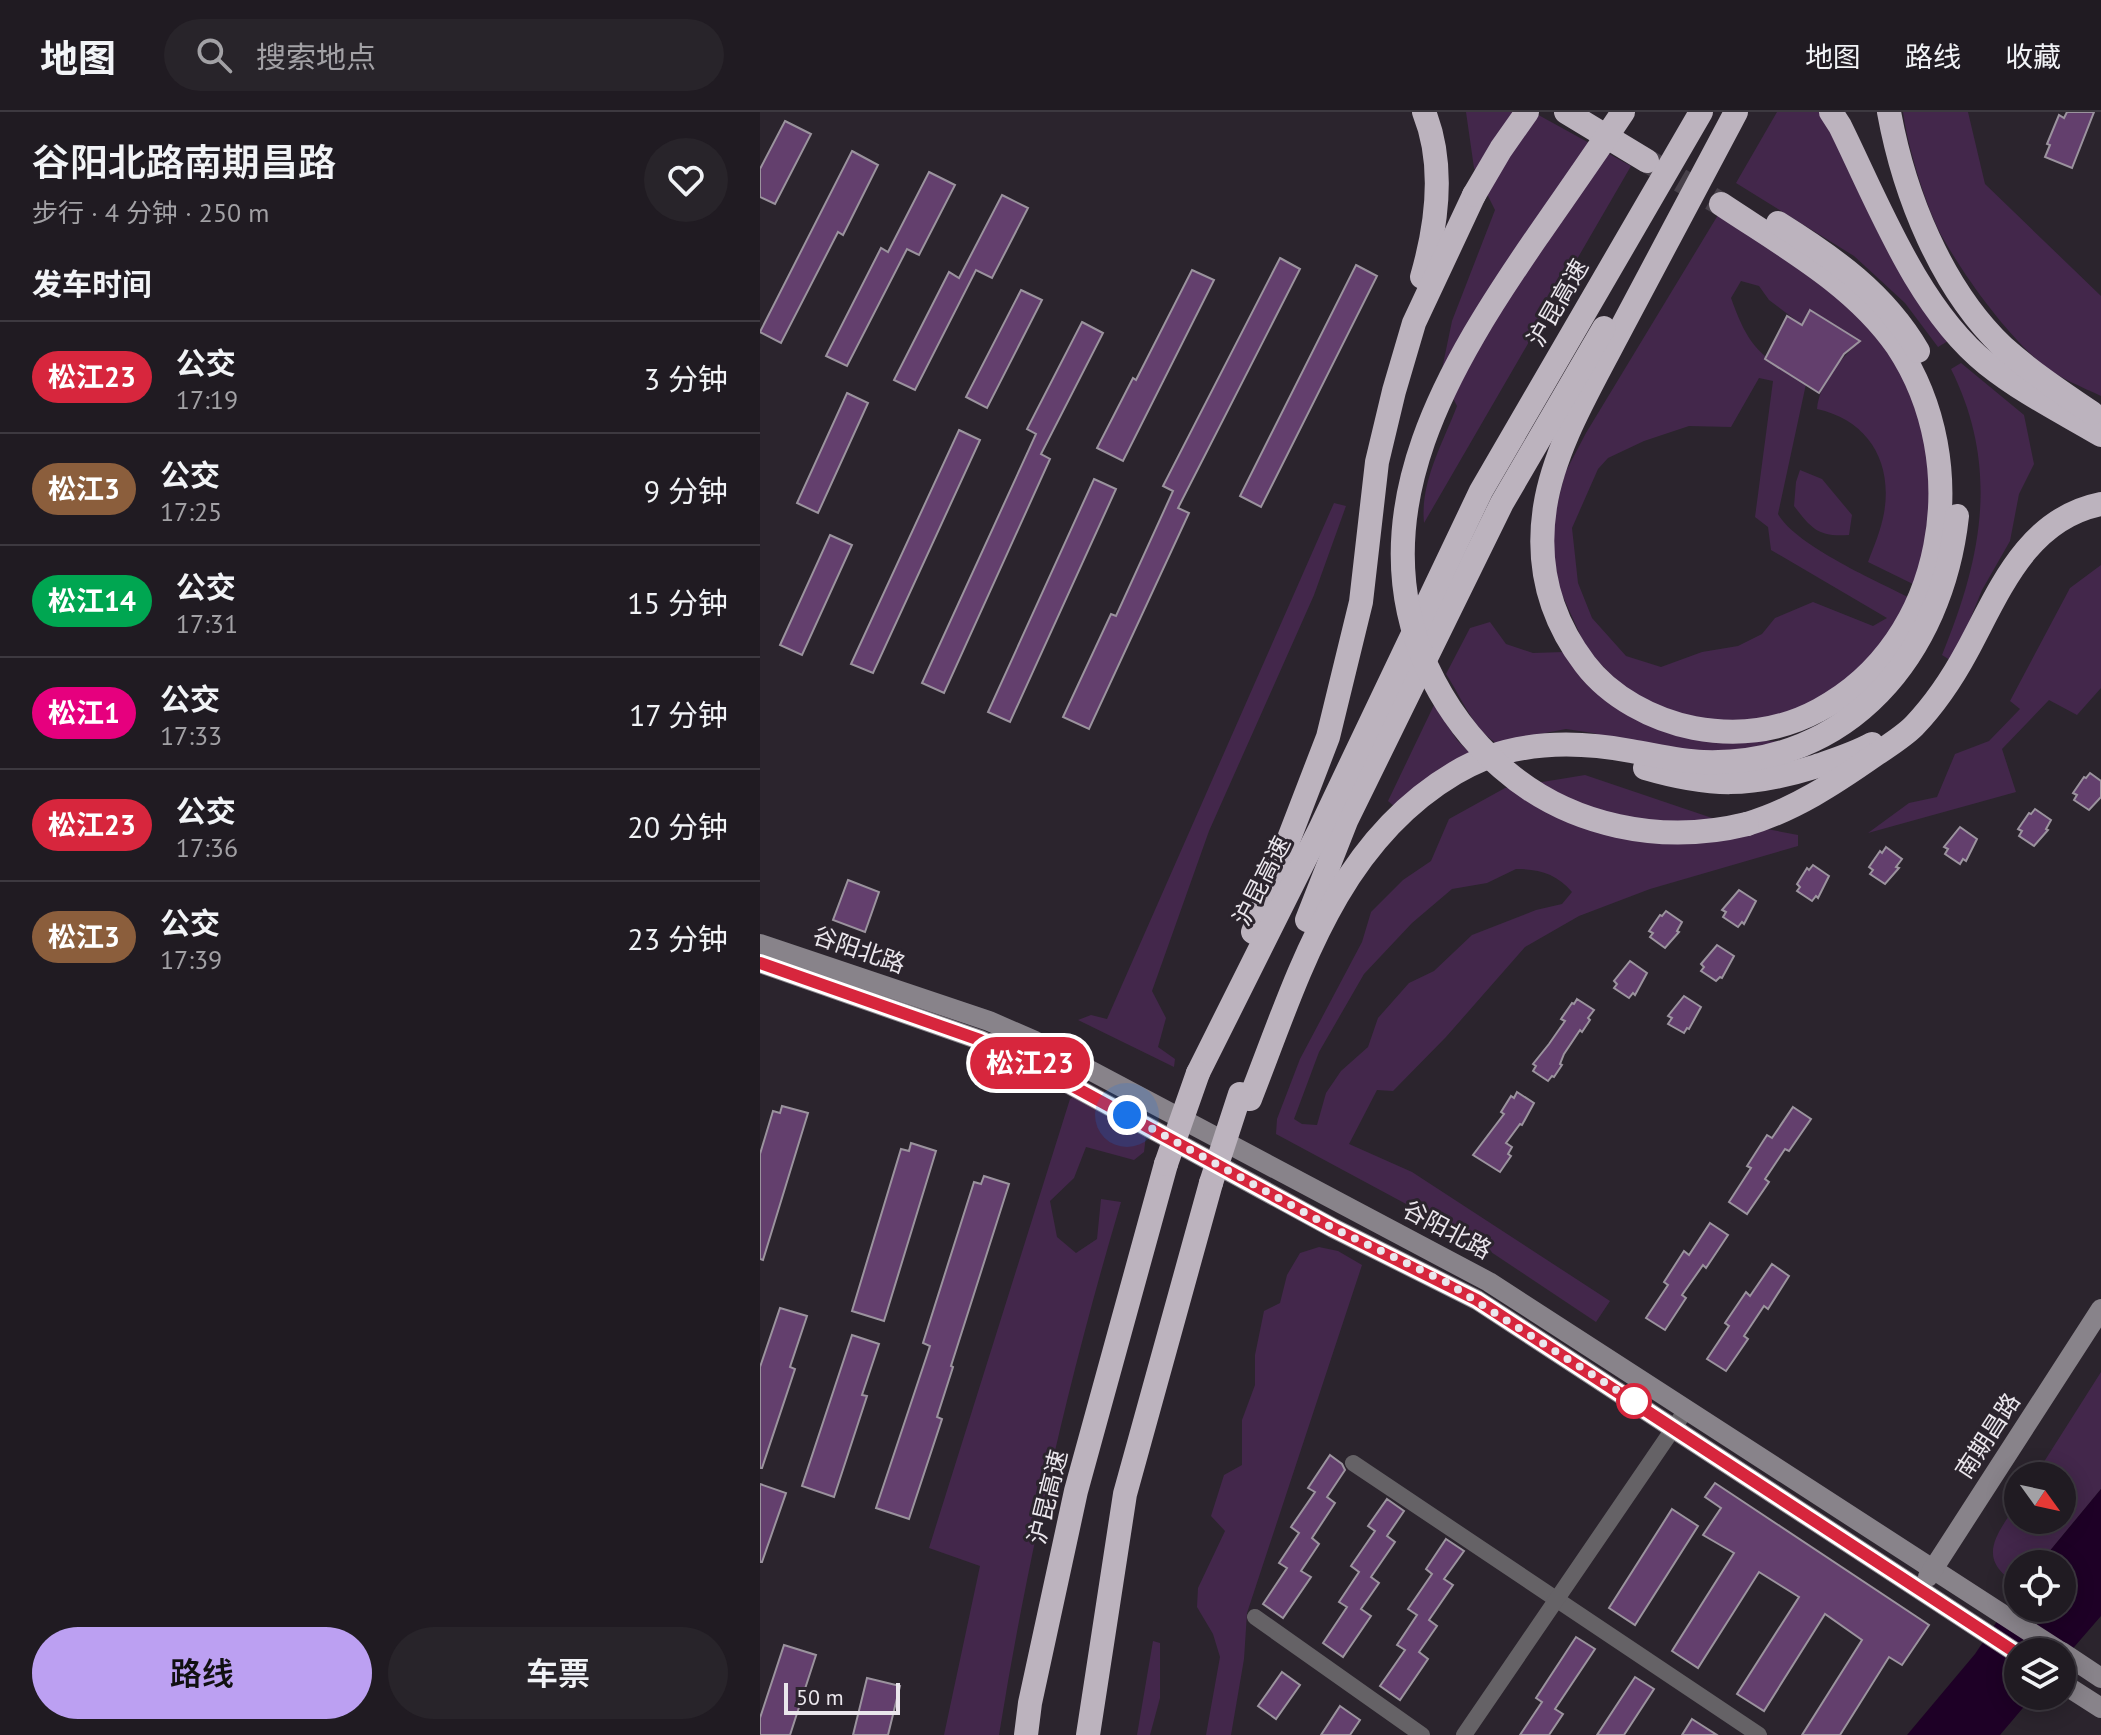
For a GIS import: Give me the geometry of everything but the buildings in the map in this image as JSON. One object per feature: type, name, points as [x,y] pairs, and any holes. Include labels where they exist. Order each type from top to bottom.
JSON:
[{"type":"highway","points":[[1414,323],[1437,207],[1436,161],[1424,112]]},
{"type":"highway","points":[[1198,1073],[1328,737],[1361,602],[1377,462],[1414,323],[1474,195],[1527,112]]},
{"type":"highway","points":[[1566,112],[1651,154],[1596,112]]},
{"type":"highway","points":[[1623,112],[1501,291],[1443,391],[1421,446],[1406,503],[1402,547],[1405,593],[1419,649],[1443,699],[1457,720],[1491,758],[1530,790],[1575,813],[1624,828],[1677,834],[1747,824],[1784,810],[1837,781],[1913,727],[1966,653],[2010,570],[2031,543],[2056,522],[2087,507],[2101,504]]},
{"type":"highway","name":"沪昆高速","points":[[1026,1735],[1030,1703],[1076,1491],[1166,1164],[1198,1073],[1321,827],[1481,491],[1701,112]]},
{"type":"highway","points":[[1245,1096],[1328,908],[1353,869],[1414,801],[1457,771],[1502,752],[1549,743],[1628,750],[1701,762],[1743,762],[1782,754],[1853,719],[1901,669],[1920,640],[1946,577],[1954,543],[1958,477],[1944,406],[1928,369],[1887,307],[1832,256],[1724,198],[1848,293],[1896,345],[1927,409],[1941,477],[1938,538],[1919,602],[1886,656],[1839,699],[1776,728],[1742,732],[1707,731],[1675,725],[1645,712],[1592,673],[1570,645],[1554,613],[1545,579],[1542,545],[1550,484],[1567,438],[1611,349],[1734,112]]},
{"type":"highway","points":[[1088,1735],[1125,1494],[1215,1185],[1346,821],[1502,503],[1734,112]]},
{"type":"highway","points":[[1831,112],[1903,256],[1943,316],[1984,362],[2021,389],[2101,435]]},
{"type":"highway","points":[[1889,112],[1907,185],[1924,230],[1946,272],[2000,344],[2033,373],[2101,418]]},
{"type":"highway","points":[[1592,747],[1623,762],[1697,782],[1744,784],[1786,775],[1859,752],[1933,702]]},
{"type":"main road","name":"谷阳北路","points":[[760,944],[989,1021],[1035,1041],[1468,1270],[2040,1638]]},
{"type":"main road","name":"谷阳北路","points":[[760,963],[980,1040],[1023,1059],[1333,1228],[1446,1282],[1674,1427],[2004,1645]]},
{"type":"main road","name":"南期昌路","points":[[1919,1591],[2101,1309]]},
{"type":"main road","name":"谷阳北路","points":[[2076,1662],[2101,1678]]},
{"type":"main road","points":[[2076,1692],[2101,1708]]},
{"type":"street","points":[[1464,1735],[1686,1410]]},
{"type":"street","points":[[1353,1463],[1759,1735]]},
{"type":"street","points":[[1255,1617],[1422,1735]]},
{"type":"shaded area","points":[[1466,112],[1533,112],[1631,166],[1424,523],[1429,478],[1457,406],[1441,374],[1452,321],[1495,210],[1474,168]]},
{"type":"shaded area","points":[[1777,112],[1826,112],[1948,341],[1938,347],[1905,303],[1854,256],[1736,183]]},
{"type":"shaded area","points":[[1903,112],[1968,112],[1985,184],[2101,296],[2101,396],[2042,364],[2002,323],[1964,272],[1931,212],[1913,159]]},
{"type":"shaded area","points":[[1718,215],[1811,272],[1868,320],[1917,398],[1935,482],[1917,586],[1868,562],[1884,513],[1886,494],[1880,461],[1863,433],[1835,415],[1817,409],[1827,380],[1838,363],[1860,341],[1810,310],[1802,325],[1769,300],[1759,286],[1741,281],[1731,298],[1744,329],[1767,358],[1806,384],[1778,514],[1820,551],[1914,600],[1842,692],[1765,720],[1689,720],[1645,701],[1621,685],[1587,650],[1560,590],[1550,534],[1565,473]],"holes":[[[1759,378],[1773,381],[1755,517],[1768,527],[1771,550],[1887,618],[1873,626],[1813,602],[1775,618],[1762,634],[1738,646],[1702,652],[1661,667],[1626,656],[1592,618],[1578,583],[1572,528],[1598,469],[1608,458],[1644,441],[1689,426],[1731,427]]]},
{"type":"shaded area","points":[[1961,363],[2024,415],[2034,464],[2019,494],[2010,541],[1982,590],[1953,662],[1942,655],[1967,583],[1980,512],[1976,441],[1951,369]]},
{"type":"shaded area","points":[[1800,470],[1822,479],[1852,515],[1849,535],[1830,535],[1817,530],[1794,506]]},
{"type":"shaded area","points":[[1334,503],[1346,506],[1314,595],[1209,831],[1152,991],[1166,1018],[1158,1047],[1175,1059],[1174,1067],[1078,1020],[1091,1015],[1107,1019]]},
{"type":"shaded area","points":[[2101,565],[2101,688],[2077,715],[2049,700],[2002,749],[2016,792],[1868,833],[1909,803],[1937,797],[1955,754],[1989,741],[2020,709],[2010,701],[2070,588]]},
{"type":"shaded area","points":[[1490,622],[1506,644],[1533,653],[1564,652],[1601,695],[1745,740],[1795,742],[1739,756],[1640,746],[1566,729],[1501,746],[1483,732],[1469,714],[1446,674],[1470,628]]},
{"type":"shaded area","points":[[1434,705],[1457,740],[1471,754],[1440,770],[1395,807],[1388,801]]},
{"type":"shaded area","points":[[1585,775],[1715,819],[1798,835],[1798,846],[1650,889],[1579,916],[1525,947],[1446,1037],[1393,1091],[1377,1090],[1349,1144],[1412,1172],[1610,1301],[1596,1322],[1473,1240],[1276,1134],[1277,1119],[1300,1059],[1362,942],[1371,912],[1403,880],[1431,861],[1449,819],[1505,788]],"holes":[[[1516,869],[1554,877],[1572,892],[1562,904],[1536,910],[1472,935],[1434,971],[1409,983],[1378,1018],[1368,1047],[1341,1071],[1326,1093],[1317,1125],[1302,1124],[1294,1119],[1319,1052],[1364,974],[1412,923],[1452,889],[1487,883]]]},
{"type":"shaded area","points":[[1078,1093],[1147,1127],[1144,1152],[1134,1160],[1086,1147],[1074,1178],[1050,1201],[1057,1237],[1076,1253],[1097,1239],[1101,1199],[1121,1202],[1051,1467],[999,1735],[944,1735],[980,1566],[929,1548],[1070,1099]]},
{"type":"shaded area","points":[[1319,1247],[1338,1251],[1362,1265],[1247,1613],[1244,1659],[1231,1735],[1206,1735],[1220,1657],[1213,1634],[1197,1607],[1198,1588],[1225,1531],[1211,1516],[1224,1475],[1242,1465],[1242,1420],[1255,1385],[1255,1355],[1264,1311],[1280,1303],[1287,1275],[1300,1253]]},
{"type":"shaded area","points":[[2101,1372],[2101,1489],[2076,1519],[2076,1462],[2044,1462]]},
{"type":"shaded area","points":[[2101,1489],[2101,1616],[2076,1645],[2076,1638],[2004,1638],[2004,1710],[2021,1710],[2000,1735],[1907,1735],[1975,1654],[2004,1611],[2004,1622],[2076,1622],[2076,1550],[2051,1550],[2064,1534],[2076,1534],[2076,1519]]},
{"type":"shaded area","points":[[2003,1525],[2004,1534],[2064,1534],[2051,1550],[2004,1550],[2004,1574],[1993,1556]]},
{"type":"shaded area","points":[[1153,1641],[1160,1643],[1160,1698],[1150,1735],[1137,1735]]},
{"type":"tunnel","points":[[1649,162],[1721,204]]},
{"type":"bus line","name":"松江23","points":[[760,963],[980,1040],[1023,1059],[1333,1228],[1446,1282],[1649,1411],[2004,1645]]},
{"type":"route","points":[[1127,1115],[1333,1228],[1446,1282],[1634,1401]]}]
